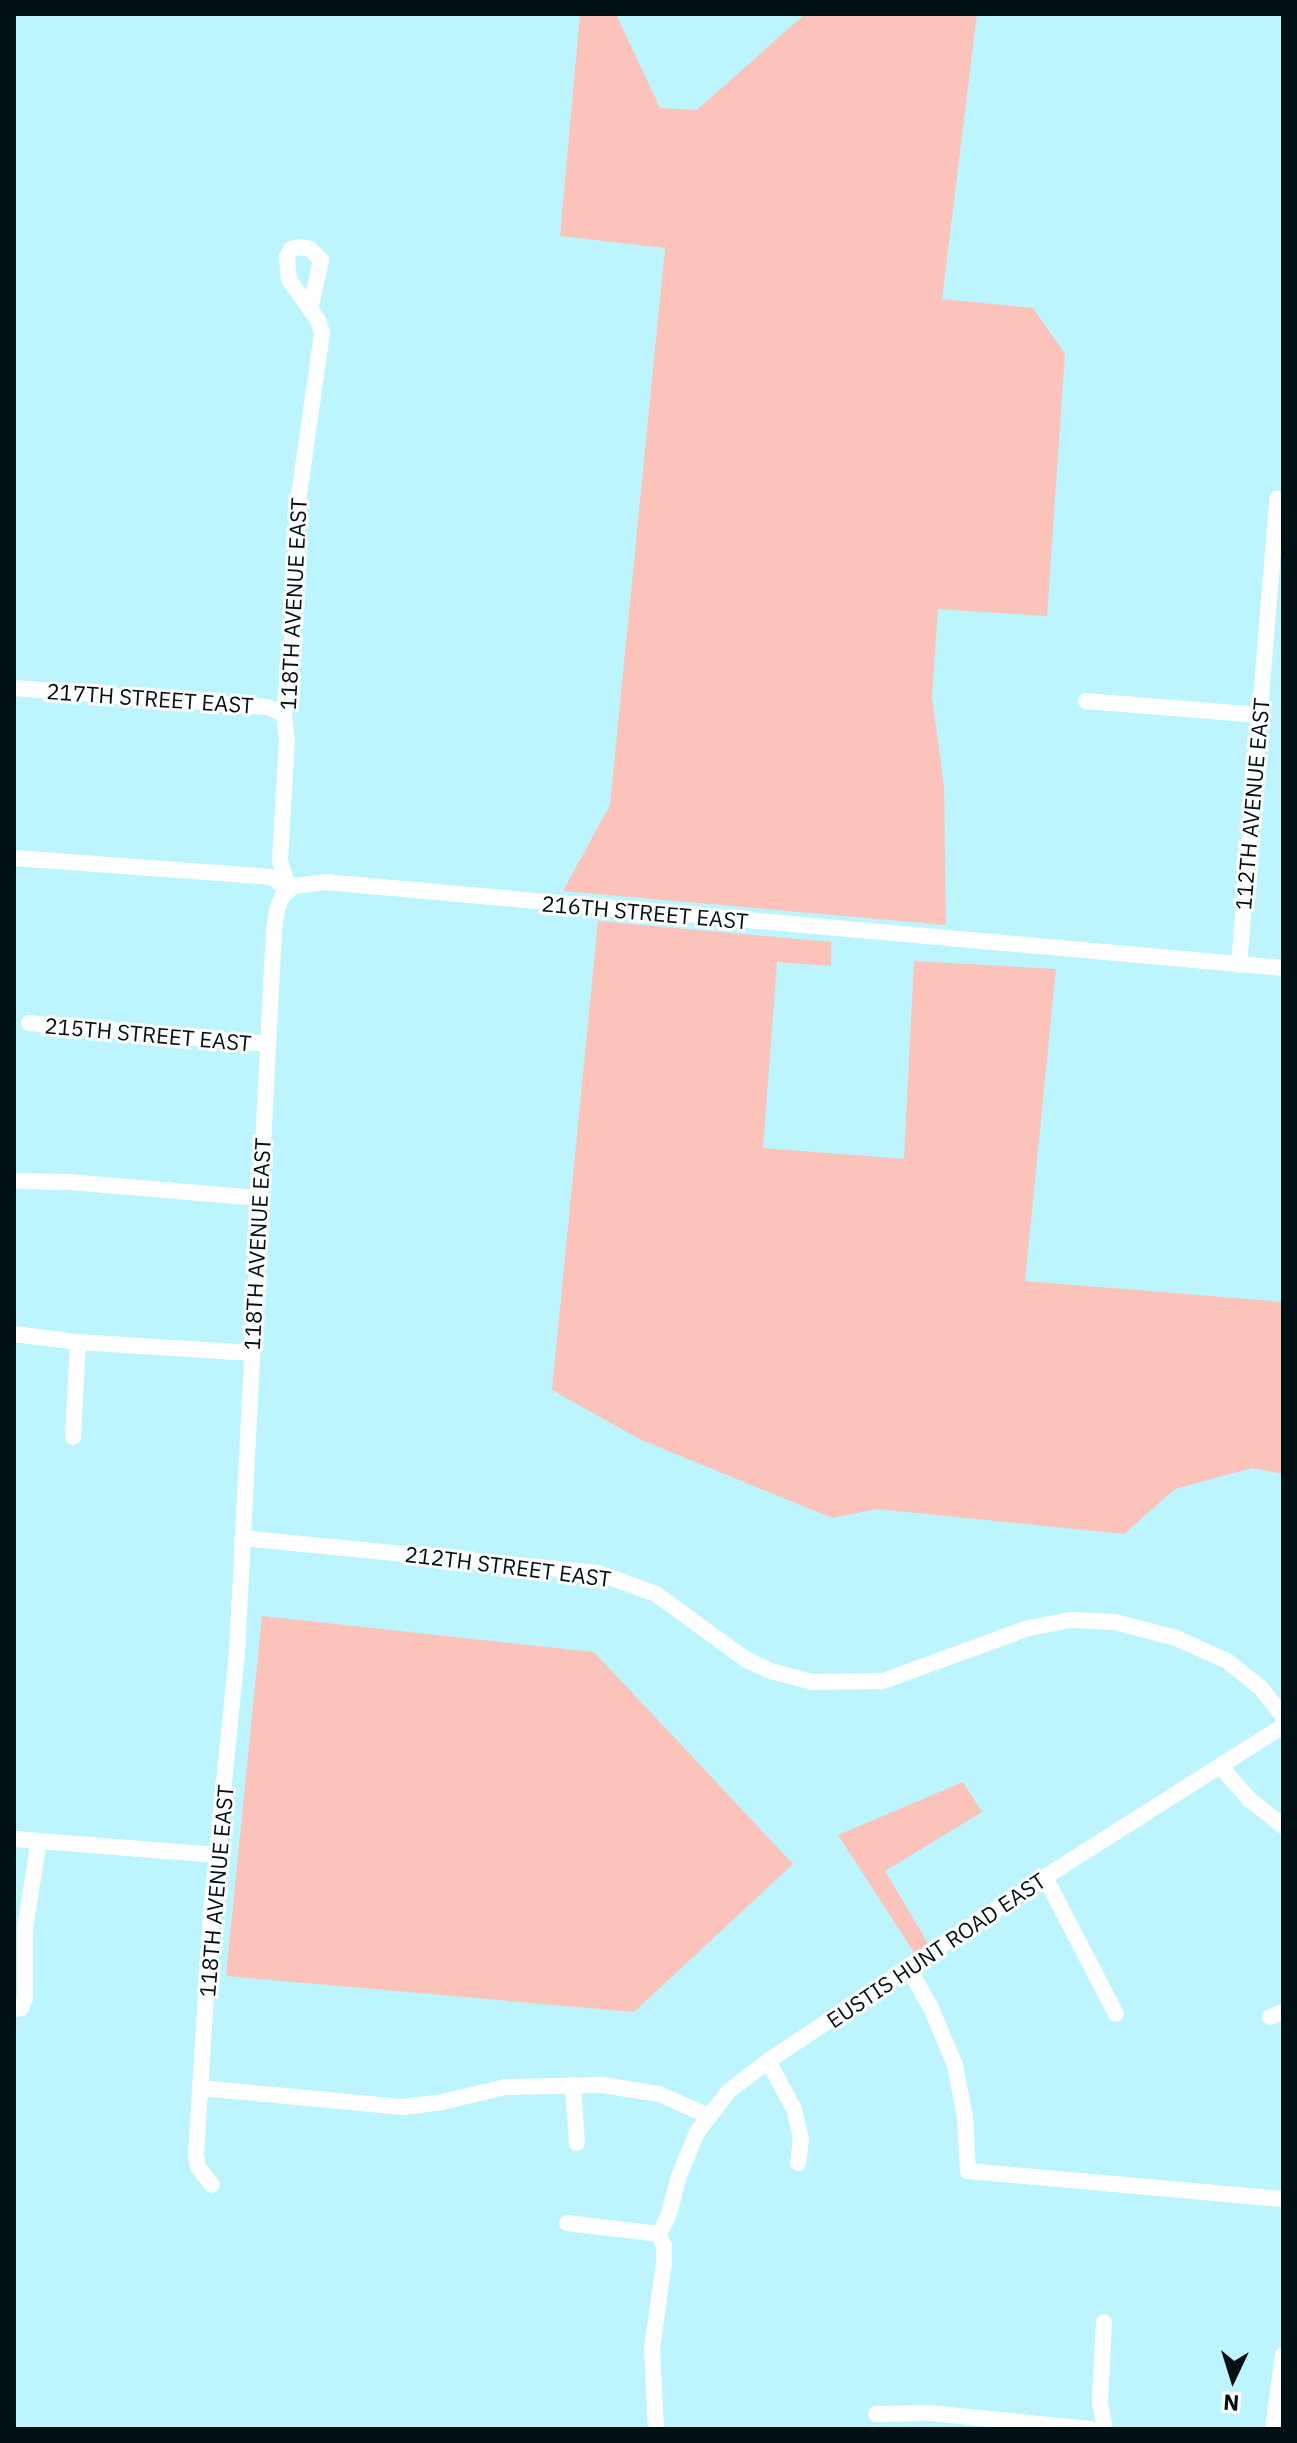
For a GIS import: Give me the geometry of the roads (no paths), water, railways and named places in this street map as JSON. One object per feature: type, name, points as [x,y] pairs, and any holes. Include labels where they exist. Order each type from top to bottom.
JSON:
[{"type":"street","name":"118TH AVENUE EAST","points":[[212,2185],[198,2167],[196,2154],[217,1855],[237,1653],[267,1044],[277,909],[289,890],[280,860],[287,740],[284,714],[292,637],[299,495],[322,333],[310,310]]},
{"type":"street","name":"112TH AVENUE EAST","points":[[1239,965],[1277,499]]},
{"type":"street","name":"217TH STREET EAST","points":[[14,688],[267,707],[284,714]]},
{"type":"street","points":[[1086,701],[1259,715]]},
{"type":"street","points":[[14,858],[271,877],[289,890]]},
{"type":"street","name":"216TH STREET EAST","points":[[289,890],[301,884],[325,882],[1283,968]]},
{"type":"street","name":"215TH STREET EAST","points":[[29,1023],[267,1044]]},
{"type":"street","points":[[14,1181],[69,1182],[260,1198]]},
{"type":"street","points":[[14,1334],[78,1342],[252,1353]]},
{"type":"street","points":[[73,1437],[78,1342]]},
{"type":"street","name":"212TH STREET EAST","points":[[242,1538],[598,1573],[656,1594],[745,1659],[780,1674],[812,1682],[883,1681],[1029,1628],[1071,1620],[1115,1622],[1176,1638],[1227,1661],[1261,1688],[1283,1716]]},
{"type":"street","name":"EUSTIS HUNT ROAD EAST","points":[[659,2234],[668,2217],[688,2152],[707,2115],[729,2091],[768,2061],[1045,1877],[1283,1726]]},
{"type":"street","points":[[1220,1766],[1249,1799],[1283,1826]]},
{"type":"street","points":[[14,1839],[217,1855]]},
{"type":"street","points":[[14,2009],[21,2008],[25,1998],[25,1928],[39,1841]]},
{"type":"street","points":[[1045,1877],[1116,2014]]},
{"type":"street","points":[[909,1969],[931,2008],[955,2065],[967,2129],[968,2171],[1283,2199]]},
{"type":"street","points":[[768,2061],[794,2109],[801,2139],[798,2163]]},
{"type":"street","points":[[573,2085],[577,2143]]},
{"type":"street","points":[[201,2088],[403,2107],[442,2102],[505,2087],[573,2085],[640,2090],[675,2100],[707,2115]]},
{"type":"street","points":[[567,2223],[659,2234],[664,2246],[664,2262],[652,2349],[656,2429]]},
{"type":"street","points":[[1104,2322],[1100,2402],[1105,2429]]},
{"type":"street","points":[[1273,2429],[1283,2355]]},
{"type":"street","points":[[876,2414],[930,2413],[1091,2429]]}]
